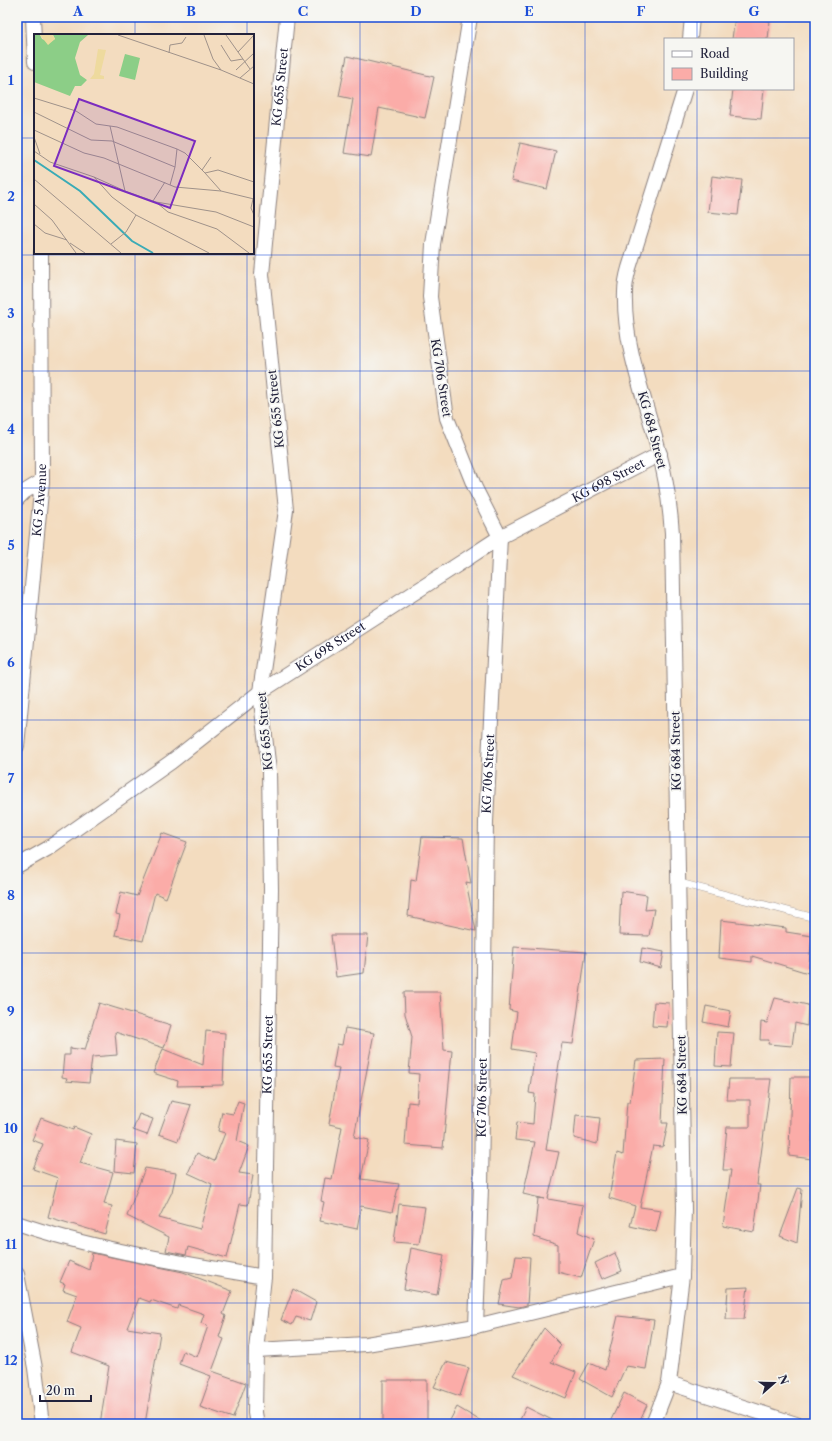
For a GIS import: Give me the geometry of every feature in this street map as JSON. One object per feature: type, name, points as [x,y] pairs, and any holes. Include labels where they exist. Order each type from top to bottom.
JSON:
[{"type":"street","points":[[33,17],[34,40]]},
{"type":"street","name":"KG 655 Street","points":[[257,1424],[255,1413],[256,1350],[264,1277],[271,889],[269,771],[260,692],[286,510],[262,274],[287,17]]},
{"type":"street","name":"KG 706 Street","points":[[470,17],[433,244],[430,297],[447,418],[475,488],[500,538],[486,822],[481,1188],[476,1326]]},
{"type":"street","points":[[690,38],[692,17]]},
{"type":"street","name":"KG 684 Street","points":[[653,1424],[669,1382],[682,1276],[684,1209],[680,883],[672,533],[671,512],[660,454],[633,360],[626,320],[625,291],[629,268],[685,90]]},
{"type":"street","name":"KG 5 Avenue","points":[[17,746],[42,481],[42,254]]},
{"type":"street","name":"KG 698 Street","points":[[17,866],[47,849],[171,762],[260,692],[500,538],[660,454]]},
{"type":"street","points":[[17,499],[24,492],[42,481]]},
{"type":"street","points":[[17,1223],[52,1234],[170,1261],[264,1277]]},
{"type":"street","points":[[17,1274],[34,1368],[42,1424]]},
{"type":"street","points":[[256,1350],[366,1344],[476,1326],[682,1276]]},
{"type":"street","points":[[669,1382],[796,1424]]},
{"type":"lane","points":[[680,883],[815,918]]},
{"type":"building","points":[[735,17],[770,21],[768,38],[732,38]]},
{"type":"building","points":[[347,56],[434,77],[425,118],[379,108],[371,157],[344,153],[353,99],[339,96]]},
{"type":"building","points":[[733,90],[764,90],[761,119],[730,116]]},
{"type":"building","points":[[520,143],[556,151],[547,189],[511,181]]},
{"type":"building","points":[[712,176],[742,180],[738,215],[708,212]]},
{"type":"building","points":[[162,833],[187,842],[166,898],[155,893],[143,941],[115,935],[120,915],[116,914],[121,892],[137,896]]},
{"type":"building","points":[[422,837],[463,838],[471,883],[466,882],[476,931],[408,916],[411,880],[416,881]]},
{"type":"building","points":[[621,891],[647,895],[645,910],[654,909],[649,936],[619,935]]},
{"type":"building","points":[[721,920],[786,928],[786,932],[812,936],[808,973],[752,956],[752,962],[719,958]]},
{"type":"building","points":[[331,935],[368,935],[364,973],[336,977]]},
{"type":"building","points":[[514,947],[586,952],[573,1044],[562,1043],[546,1150],[559,1152],[548,1199],[583,1205],[578,1232],[594,1239],[581,1278],[558,1272],[558,1245],[534,1237],[538,1198],[545,1199],[523,1194],[535,1142],[515,1140],[517,1122],[533,1124],[535,1094],[529,1093],[535,1053],[512,1049],[517,1012],[509,1010]]},
{"type":"building","points":[[642,948],[664,952],[661,968],[640,962]]},
{"type":"building","points":[[404,992],[440,992],[444,1050],[452,1051],[443,1148],[405,1145],[408,1102],[417,1103],[419,1074],[409,1073],[412,1037],[405,1014]]},
{"type":"building","points":[[775,998],[808,1005],[807,1026],[795,1023],[792,1046],[768,1044],[769,1040],[760,1040],[761,1022],[767,1023]]},
{"type":"building","points":[[654,1002],[669,1003],[667,1027],[652,1026]]},
{"type":"building","points":[[99,1003],[171,1025],[164,1048],[115,1032],[117,1055],[92,1057],[89,1083],[66,1081],[67,1078],[62,1077],[64,1055],[70,1055],[70,1048],[85,1050]]},
{"type":"building","points":[[706,1006],[731,1011],[728,1027],[703,1022]]},
{"type":"building","points":[[345,1028],[374,1033],[354,1137],[369,1140],[361,1179],[399,1184],[392,1212],[361,1206],[357,1229],[320,1221],[324,1202],[321,1201],[325,1178],[332,1179],[342,1127],[329,1124],[339,1068],[333,1067],[337,1044],[342,1045]]},
{"type":"building","points":[[206,1031],[225,1033],[223,1085],[177,1086],[178,1081],[153,1073],[163,1049],[203,1065]]},
{"type":"building","points":[[717,1032],[734,1033],[731,1067],[715,1066]]},
{"type":"building","points":[[665,1059],[662,1123],[668,1123],[663,1147],[653,1146],[640,1207],[661,1210],[656,1232],[630,1226],[635,1206],[609,1198],[617,1153],[623,1155],[627,1102],[630,1102],[636,1060]]},
{"type":"building","points":[[791,1077],[813,1077],[812,1159],[789,1156]]},
{"type":"building","points":[[729,1079],[771,1079],[757,1185],[760,1185],[754,1232],[723,1226],[731,1170],[723,1170],[727,1127],[750,1127],[750,1100],[727,1100]]},
{"type":"building","points":[[171,1101],[191,1105],[178,1141],[159,1134]]},
{"type":"building","points":[[238,1101],[244,1103],[237,1141],[249,1146],[239,1173],[253,1175],[248,1205],[240,1204],[227,1258],[188,1247],[186,1255],[166,1251],[169,1237],[127,1216],[145,1168],[176,1173],[172,1192],[159,1218],[200,1229],[212,1184],[188,1173],[197,1153],[214,1161],[225,1133],[218,1131],[222,1112],[233,1114]]},
{"type":"building","points":[[139,1114],[153,1119],[147,1135],[133,1130]]},
{"type":"building","points":[[576,1115],[600,1118],[597,1144],[574,1138]]},
{"type":"building","points":[[41,1118],[73,1130],[74,1127],[91,1134],[80,1163],[113,1172],[104,1204],[112,1206],[105,1234],[48,1217],[58,1178],[33,1169],[43,1144],[32,1140]]},
{"type":"building","points":[[116,1141],[137,1144],[134,1173],[114,1171]]},
{"type":"building","points":[[798,1188],[802,1189],[797,1243],[780,1236]]},
{"type":"building","points":[[399,1204],[425,1207],[419,1244],[394,1242]]},
{"type":"building","points":[[411,1248],[444,1255],[437,1295],[404,1289]]},
{"type":"building","points":[[92,1253],[183,1272],[232,1291],[223,1314],[226,1316],[219,1337],[224,1339],[212,1371],[246,1383],[233,1418],[200,1407],[211,1376],[179,1364],[183,1351],[197,1357],[208,1326],[201,1323],[204,1314],[178,1305],[177,1309],[151,1300],[150,1302],[139,1298],[127,1328],[160,1333],[145,1424],[100,1424],[109,1366],[72,1352],[81,1328],[67,1322],[77,1295],[63,1290],[65,1284],[60,1282],[69,1261],[89,1270]]},
{"type":"building","points":[[615,1253],[622,1271],[602,1279],[595,1263]]},
{"type":"building","points":[[516,1256],[530,1257],[527,1305],[519,1307],[499,1304],[504,1280],[512,1278]]},
{"type":"building","points":[[748,1287],[744,1319],[726,1319],[728,1288]]},
{"type":"building","points":[[293,1289],[316,1302],[310,1321],[296,1317],[292,1325],[281,1320]]},
{"type":"building","points":[[618,1316],[654,1320],[646,1369],[626,1366],[612,1397],[580,1379],[589,1363],[605,1370]]},
{"type":"building","points":[[544,1328],[561,1345],[551,1362],[576,1372],[566,1398],[513,1375]]},
{"type":"building","points":[[446,1362],[469,1368],[460,1396],[434,1387]]},
{"type":"building","points":[[383,1380],[427,1380],[427,1423],[383,1422]]},
{"type":"building","points":[[624,1393],[647,1405],[638,1424],[609,1424]]},
{"type":"building","points":[[457,1407],[486,1424],[448,1424]]},
{"type":"building","points":[[526,1407],[560,1424],[518,1424]]}]
